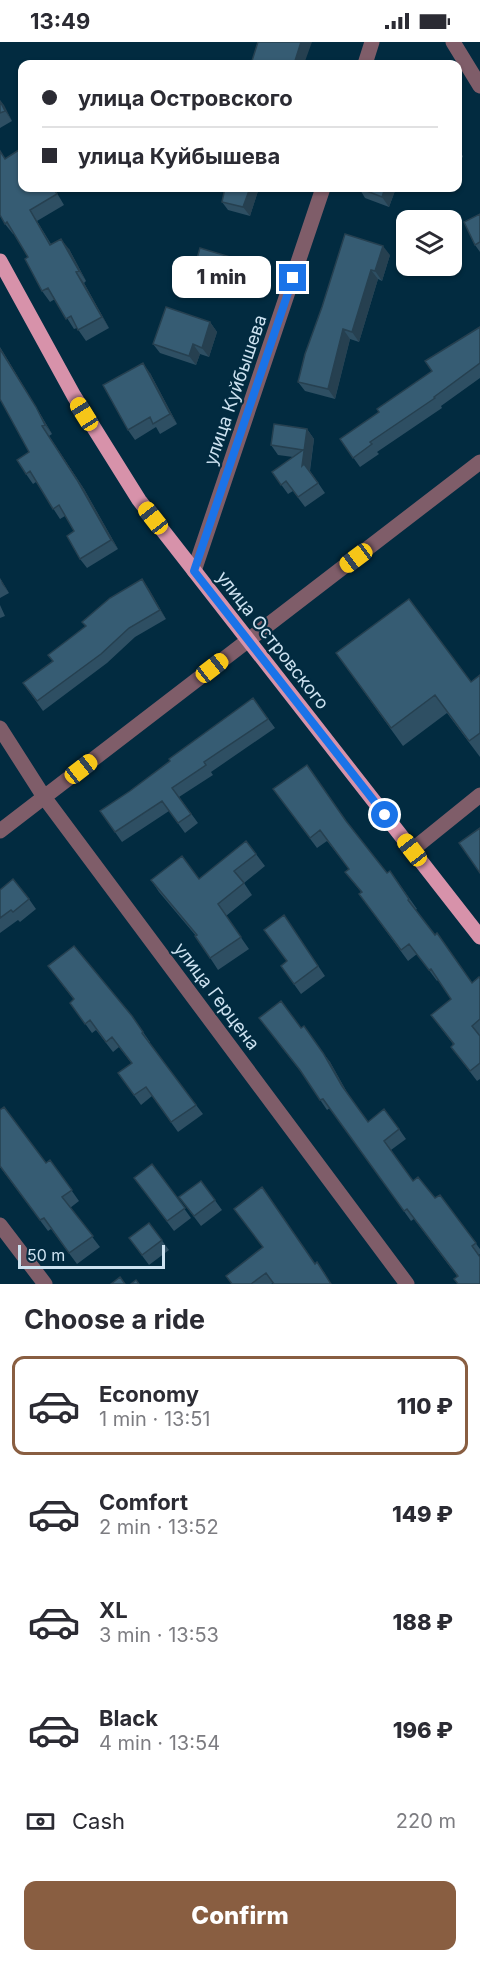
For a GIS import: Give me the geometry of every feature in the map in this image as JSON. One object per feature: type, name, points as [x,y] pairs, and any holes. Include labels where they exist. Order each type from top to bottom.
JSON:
[{"type":"main road","name":"улица Островского","points":[[0,261],[74,396],[139,500],[480,937]]},
{"type":"street","points":[[366,60],[372,42]]},
{"type":"street","points":[[453,42],[480,86]]},
{"type":"street","name":"улица Куйбышева","points":[[194,571],[322,192]]},
{"type":"street","points":[[0,831],[480,462]]},
{"type":"street","name":"улица Герцена","points":[[0,728],[44,797],[407,1284]]},
{"type":"street","points":[[412,850],[480,795]]},
{"type":"street","points":[[0,1225],[45,1284]]},
{"type":"building","points":[[258,42],[301,42],[295,60],[252,60]]},
{"type":"building","points":[[0,101],[5,111],[0,113]]},
{"type":"building","points":[[0,151],[5,159],[18,151],[18,192],[56,192],[57,194],[30,210],[50,245],[61,239],[79,271],[76,272],[102,317],[78,330],[71,316],[66,319],[48,288],[42,291],[25,259],[28,257],[7,222],[5,224],[0,215]]},
{"type":"building","points":[[224,192],[249,192],[243,207],[222,202]]},
{"type":"building","points":[[369,192],[384,192],[382,197]]},
{"type":"building","points":[[480,214],[480,242],[475,245],[464,222]]},
{"type":"building","points":[[345,234],[383,246],[375,271],[371,270],[352,332],[343,329],[328,389],[298,382],[305,354]]},
{"type":"building","points":[[200,248],[230,257],[224,278],[194,269]]},
{"type":"building","points":[[166,307],[210,322],[202,348],[193,344],[189,356],[153,344]]},
{"type":"building","points":[[480,327],[480,363],[435,398],[370,442],[372,444],[353,458],[340,439],[379,412],[377,409],[432,371],[425,361]]},
{"type":"building","points":[[0,349],[36,407],[45,425],[42,426],[77,480],[111,540],[80,559],[67,536],[74,531],[59,505],[53,509],[30,471],[26,474],[17,460],[29,452],[0,399]]},
{"type":"building","points":[[143,363],[170,414],[153,424],[150,417],[128,430],[103,385]]},
{"type":"building","points":[[274,424],[307,429],[302,466],[304,464],[318,483],[298,497],[286,481],[281,485],[272,472],[303,450],[271,445]]},
{"type":"building","points":[[142,579],[160,610],[129,628],[101,654],[37,701],[23,683],[53,661],[48,655],[86,626],[82,622],[110,598]]},
{"type":"building","points":[[409,599],[471,682],[480,675],[480,733],[469,741],[435,695],[391,728],[336,653]]},
{"type":"building","points":[[253,698],[268,719],[204,762],[206,765],[172,788],[191,814],[178,823],[162,801],[115,832],[100,811]]},
{"type":"building","points":[[307,765],[346,821],[387,873],[390,871],[408,900],[435,935],[437,933],[472,983],[479,977],[480,1019],[472,1026],[480,1036],[480,1063],[470,1071],[451,1047],[454,1044],[431,1015],[451,999],[431,969],[429,970],[409,944],[401,950],[359,894],[362,892],[345,872],[349,869],[320,830],[310,838],[273,789]]},
{"type":"building","points":[[480,828],[480,873],[459,843]]},
{"type":"building","points":[[246,841],[256,854],[234,871],[244,883],[218,904],[241,937],[210,958],[195,936],[197,935],[151,880],[182,856],[199,879]]},
{"type":"building","points":[[13,879],[29,899],[13,912],[11,910],[0,918],[0,890]]},
{"type":"building","points":[[284,915],[318,966],[294,984],[281,966],[287,961],[264,930]]},
{"type":"building","points":[[74,946],[132,1016],[142,1033],[196,1105],[171,1122],[146,1087],[134,1095],[118,1073],[132,1063],[112,1037],[106,1042],[90,1020],[85,1024],[70,1003],[74,999],[48,966]]},
{"type":"building","points":[[281,1001],[301,1028],[304,1026],[368,1122],[384,1109],[399,1129],[384,1141],[413,1181],[418,1177],[435,1198],[440,1195],[476,1243],[472,1246],[480,1257],[480,1284],[458,1284],[454,1279],[458,1276],[407,1209],[404,1211],[323,1099],[320,1100],[300,1070],[259,1018]]},
{"type":"building","points":[[4,1107],[46,1163],[50,1160],[72,1190],[62,1197],[93,1236],[69,1253],[44,1218],[40,1220],[0,1166],[0,1110]]},
{"type":"building","points":[[152,1164],[185,1208],[167,1221],[134,1178]]},
{"type":"building","points":[[201,1181],[215,1200],[194,1216],[179,1197]]},
{"type":"building","points":[[262,1187],[331,1284],[274,1284],[266,1273],[251,1284],[232,1284],[226,1276],[263,1247],[234,1209]]},
{"type":"building","points":[[149,1223],[162,1240],[142,1255],[129,1238]]},
{"type":"building","points":[[120,1277],[125,1284],[111,1284]]},
{"type":"route","points":[[293,278],[194,571],[385,815]]}]
